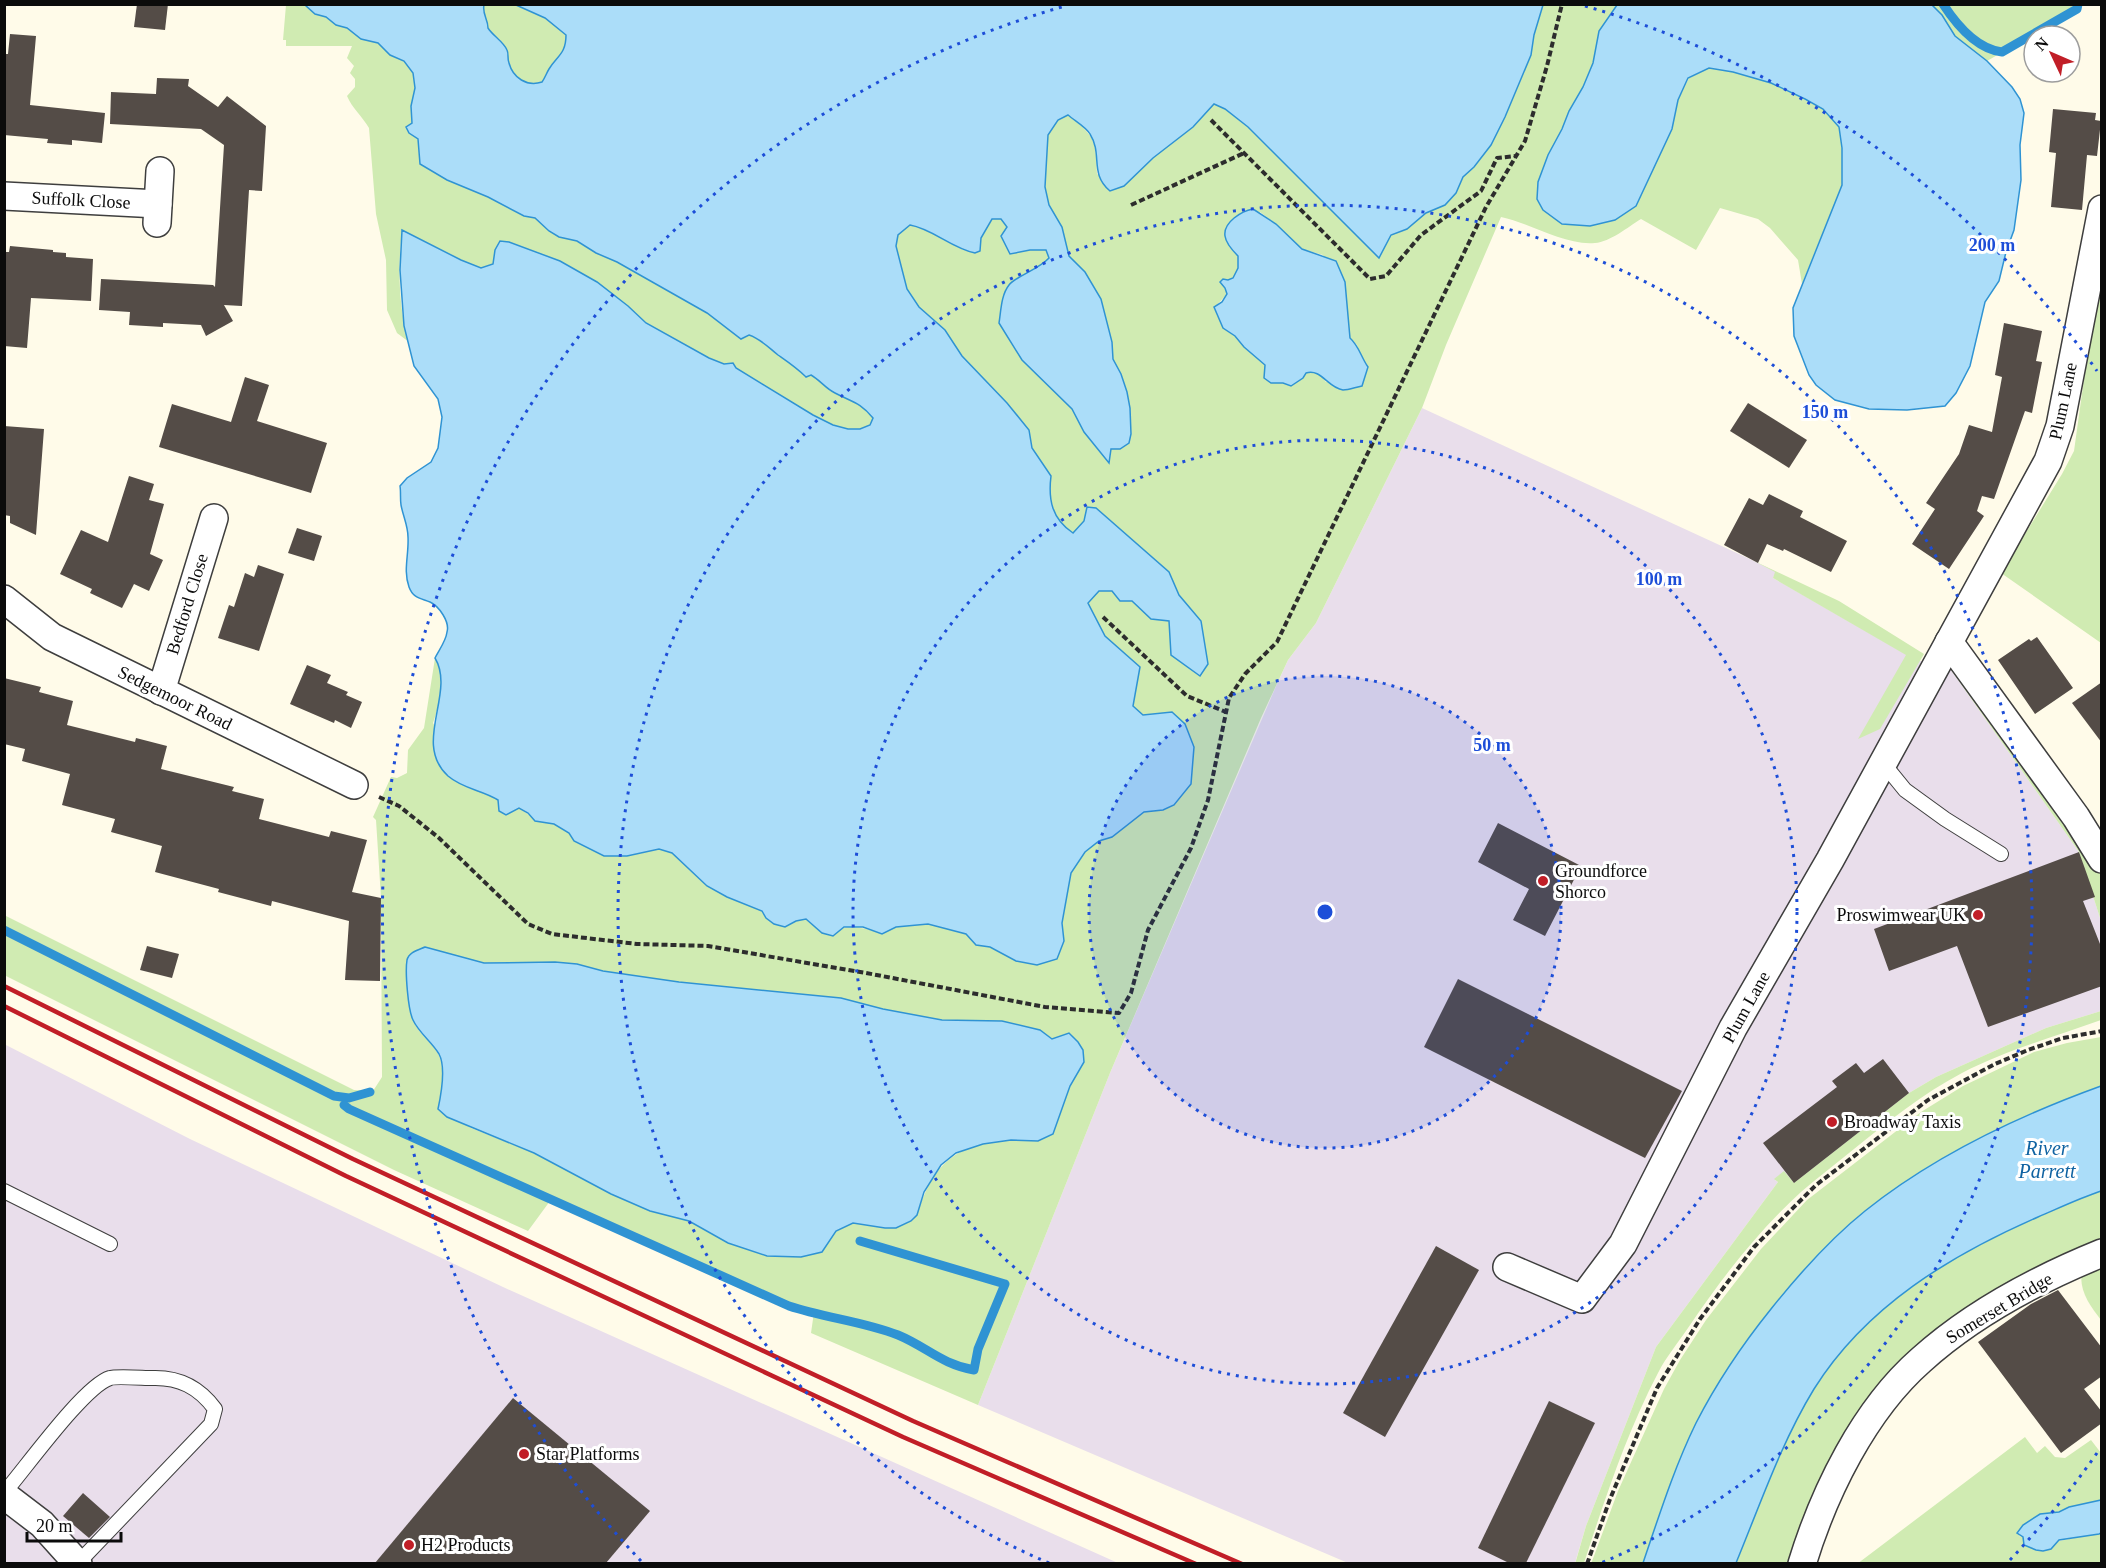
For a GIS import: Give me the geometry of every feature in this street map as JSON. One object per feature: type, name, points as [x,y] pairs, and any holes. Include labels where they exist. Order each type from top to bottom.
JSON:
[{"type":"street","name":"Suffolk Close","points":[[4,196],[157,213],[160,171]]},
{"type":"street","name":"Plum Lane","points":[[1507,1267],[1582,1299],[1623,1244],[1733,1028],[1830,860],[2048,461],[2060,426],[2069,370],[2102,209]]},
{"type":"street","name":"Bedford Close","points":[[161,691],[214,518]]},
{"type":"street","name":"Sedgemoor Road","points":[[4,599],[52,637],[354,785]]},
{"type":"street","points":[[1949,642],[2076,817],[2102,859]]},
{"type":"street","name":"Somerset Bridge","points":[[1802,1563],[1822,1506],[1856,1441],[1894,1388],[1919,1361],[1967,1325],[2010,1297],[2102,1253]]},
{"type":"street","points":[[4,1494],[42,1524],[78,1563]]},
{"type":"lane","points":[[1883,763],[1905,790],[1945,819],[2001,854]]},
{"type":"lane","points":[[4,1191],[110,1244]]},
{"type":"lane","points":[[4,1494],[73,1409],[93,1388],[111,1377],[161,1377],[189,1384],[208,1400],[215,1409],[211,1424],[78,1563]]},
{"type":"path","points":[[354,785],[399,806],[440,838],[528,924],[552,934],[637,944],[708,946],[1044,1007],[1119,1013],[1131,993],[1148,930],[1191,848],[1208,800],[1229,698],[1245,674],[1277,642],[1486,207],[1525,141],[1562,4]]},
{"type":"path","points":[[1211,120],[1370,279],[1386,276],[1421,235],[1481,191],[1497,158],[1516,156]]},
{"type":"path","points":[[1131,205],[1244,153]]},
{"type":"path","points":[[1102,617],[1187,696],[1226,712]]},
{"type":"path","points":[[1587,1563],[1610,1499],[1657,1388],[1700,1319],[1754,1247],[1816,1185],[1928,1100],[1995,1064],[2028,1050],[2064,1038],[2102,1031]]},
{"type":"shaded area","points":[[1422,408],[1752,560],[1776,572],[1773,578],[1907,655],[1920,661],[1949,667],[2079,852],[2101,921],[2101,1011],[2046,1028],[1936,1077],[1909,1093],[1794,1183],[1775,1180],[1778,1182],[1656,1347],[1586,1526],[1575,1563],[1348,1563],[978,1405],[1110,1073],[1277,684],[1288,660],[1316,623]]},
{"type":"shaded area","points":[[4,1044],[190,1139],[503,1287],[1118,1563],[5,1563]]},
{"type":"green space","points":[[305,4],[315,13],[326,17],[336,25],[347,28],[361,39],[378,43],[390,55],[404,61],[413,73],[415,88],[409,133],[418,139],[420,164],[447,180],[488,197],[524,216],[535,218],[559,237],[577,241],[617,262],[707,313],[741,339],[749,335],[757,339],[796,367],[805,377],[811,375],[832,391],[864,408],[873,418],[870,425],[860,429],[848,429],[833,425],[813,415],[735,368],[733,363],[724,364],[709,358],[646,323],[597,282],[560,261],[495,250],[493,264],[481,268],[402,230],[400,286],[405,329],[409,342],[397,333],[387,310],[386,260],[376,214],[369,128],[347,96],[355,87],[355,79],[350,73],[354,66],[347,58],[352,46],[286,46],[286,40],[283,40],[286,5]]},
{"type":"green space","points":[[484,5],[516,5],[545,18],[566,35],[563,50],[542,82],[526,82],[517,77],[508,62],[505,46],[488,28]]},
{"type":"green space","points":[[1543,5],[1617,5],[1599,31],[1593,63],[1548,155],[1645,184],[1672,129],[1678,100],[1689,78],[1709,68],[1771,83],[1823,109],[1839,127],[1842,148],[1842,185],[1802,284],[1798,260],[1770,228],[1758,219],[1720,208],[1696,250],[1641,219],[1607,240],[1584,243],[1560,238],[1501,217],[1446,345],[1422,408],[1316,623],[1288,660],[1261,718],[1110,1073],[978,1405],[811,1333],[814,1312],[789,1306],[550,1201],[528,1231],[394,1170],[4,975],[4,915],[354,1090],[373,1091],[382,1077],[381,898],[376,820],[373,817],[391,777],[397,778],[407,773],[408,750],[424,728],[435,658],[441,682],[440,699],[433,723],[468,788],[504,800],[522,810],[535,821],[554,824],[569,833],[574,841],[604,856],[627,856],[659,849],[672,853],[707,886],[762,911],[766,918],[796,921],[806,919],[822,933],[852,928],[882,934],[896,927],[928,924],[966,934],[977,945],[990,947],[1016,961],[1064,941],[1062,923],[1071,873],[1085,852],[1099,841],[1112,837],[1144,812],[1163,810],[1174,805],[1191,784],[1194,747],[1172,712],[1143,715],[1133,706],[1140,667],[1105,636],[1088,603],[1099,591],[1112,591],[1120,601],[1132,601],[1151,619],[1169,621],[1179,651],[1200,676],[1203,639],[1201,621],[1179,595],[1169,572],[1096,508],[1073,533],[1058,522],[1049,495],[1051,476],[1032,448],[1029,430],[1007,403],[962,356],[945,330],[919,307],[907,289],[896,246],[898,235],[910,225],[975,253],[980,251],[981,238],[992,219],[1001,219],[1007,227],[1010,254],[1046,250],[1049,258],[1041,267],[1010,284],[1022,360],[1073,409],[1084,432],[1109,463],[1111,449],[1131,434],[1127,392],[1113,359],[1112,342],[1085,272],[1069,256],[1062,227],[1049,205],[1045,187],[1048,135],[1058,120],[1068,115],[1084,128],[1095,146],[1097,174],[1124,186],[1214,104],[1225,109],[1248,127],[1379,258],[1391,235],[1406,229],[1426,213],[1445,205],[1456,193],[1463,177],[1491,145],[1531,55]],"holes":[[[1260,212],[1302,249],[1323,255],[1347,315],[1350,338],[1357,345],[1359,355],[1368,367],[1326,382],[1317,373],[1312,372],[1305,374],[1291,385],[1271,383],[1265,365],[1235,336],[1223,328],[1214,308],[1227,294],[1225,288],[1228,280],[1233,278],[1239,268],[1238,256],[1231,249]],[[425,947],[484,963],[577,964],[603,971],[679,982],[841,998],[883,1009],[942,1020],[1002,1021],[1040,1030],[1052,1039],[1078,1042],[1083,1050],[1084,1061],[1070,1086],[1053,1134],[1037,1139],[992,1142],[962,1151],[939,1169],[923,1197],[917,1215],[885,1228],[853,1223],[836,1231],[822,1252],[728,1243],[689,1221],[650,1211],[611,1194],[534,1153],[471,1128],[438,1109],[442,1066],[435,1050],[415,1025],[409,998],[407,959]]]},
{"type":"green space","points":[[1932,5],[2078,5],[2077,9],[2051,24],[2022,24],[2022,41],[1987,61],[1955,36],[1942,15]]},
{"type":"green space","points":[[2101,257],[2101,643],[2001,573],[2074,451]]},
{"type":"green space","points":[[1752,560],[1839,601],[1924,654],[1880,729],[1858,739],[1906,655],[1773,578],[1775,572]]},
{"type":"green space","points":[[1953,663],[2101,873],[2101,921],[2079,852],[1949,667]]},
{"type":"green space","points":[[2101,1011],[2101,1020],[1996,1057],[1933,1090],[1893,1118],[1814,1181],[1769,1223],[1727,1274],[1661,1367],[1626,1443],[1584,1563],[1575,1564],[1586,1526],[1656,1347],[1778,1182],[1774,1179],[1784,1171],[1794,1183],[1909,1093],[1936,1077],[2046,1028]]},
{"type":"green space","points":[[2101,1037],[2101,1086],[2008,1124],[1949,1155],[1892,1191],[1865,1211],[1827,1245],[1760,1323],[1712,1393],[1681,1457],[1643,1563],[1591,1564],[1618,1491],[1664,1389],[1680,1360],[1706,1320],[1761,1249],[1807,1200],[1921,1112],[1963,1086],[2034,1052]]},
{"type":"green space","points":[[2101,1191],[2101,1244],[1933,1339],[1796,1563],[1736,1564],[1772,1475],[1802,1410],[1835,1359],[1859,1332],[1913,1286],[1943,1266],[2006,1232]]},
{"type":"green space","points":[[2101,1259],[2101,1320],[2083,1291],[2081,1277],[2082,1270]]},
{"type":"green space","points":[[2025,1437],[2037,1453],[2045,1446],[2055,1457],[2065,1458],[2091,1440],[2101,1453],[2101,1500],[2069,1507],[2059,1512],[2040,1514],[2029,1521],[2019,1536],[2023,1537],[2025,1545],[2043,1551],[2051,1549],[2059,1541],[2101,1533],[2101,1563],[1857,1564]]},
{"type":"water","points":[[305,5],[484,5],[488,28],[508,52],[509,63],[514,73],[521,80],[536,83],[542,82],[563,51],[566,35],[545,18],[516,5],[1543,5],[1531,55],[1491,145],[1463,177],[1456,193],[1445,205],[1426,213],[1407,229],[1391,235],[1379,258],[1248,127],[1225,109],[1214,104],[1193,127],[1153,158],[1124,186],[1110,191],[1100,177],[1096,149],[1088,131],[1068,115],[1058,120],[1048,135],[1045,187],[1049,205],[1062,227],[1069,256],[1085,272],[1101,299],[1112,342],[1113,359],[1121,374],[1130,408],[1129,443],[1120,449],[1111,449],[1109,463],[1084,432],[1072,409],[1022,360],[999,323],[1006,289],[1012,282],[1049,258],[1046,250],[1010,254],[1001,236],[1007,227],[1001,219],[992,219],[981,238],[980,251],[975,253],[910,225],[898,235],[896,246],[907,289],[919,307],[945,330],[962,356],[1007,403],[1029,430],[1032,448],[1051,476],[1051,501],[1060,522],[1073,533],[1084,521],[1087,507],[1096,508],[1169,572],[1179,595],[1201,621],[1208,664],[1200,676],[1171,655],[1169,621],[1151,619],[1132,601],[1120,601],[1112,591],[1099,591],[1088,603],[1105,636],[1140,667],[1133,706],[1143,715],[1172,712],[1185,724],[1194,747],[1191,784],[1174,805],[1163,810],[1144,812],[1112,837],[1099,841],[1085,852],[1071,873],[1062,923],[1064,941],[1057,959],[1037,965],[1016,961],[990,947],[976,945],[966,934],[928,924],[896,927],[882,934],[863,927],[844,927],[833,936],[822,933],[806,919],[785,927],[774,924],[766,918],[762,911],[707,886],[672,853],[659,849],[627,856],[604,856],[574,841],[569,833],[554,824],[535,821],[519,808],[506,815],[499,811],[498,800],[454,780],[438,763],[434,749],[434,733],[441,687],[440,672],[435,658],[448,628],[437,607],[415,596],[409,587],[406,568],[408,533],[401,505],[400,486],[407,478],[431,462],[438,448],[442,417],[438,399],[414,366],[404,326],[400,270],[402,230],[481,268],[493,264],[495,250],[500,241],[509,242],[560,261],[597,282],[646,323],[709,358],[724,364],[733,363],[736,368],[813,415],[833,425],[848,429],[860,429],[870,425],[873,418],[860,405],[832,391],[811,375],[806,377],[757,339],[749,335],[741,339],[707,313],[617,262],[577,241],[559,237],[535,218],[524,216],[488,197],[447,180],[420,164],[418,139],[409,133],[406,127],[412,123],[411,106],[415,88],[413,73],[404,61],[390,55],[378,43],[361,39],[347,28],[315,14]]},
{"type":"water","points":[[1617,5],[1932,5],[1942,15],[1955,36],[1987,61],[2012,87],[2020,99],[2024,113],[2020,145],[2021,180],[2014,230],[1999,281],[1985,302],[1970,366],[1956,393],[1945,406],[1907,410],[1869,409],[1835,400],[1816,385],[1809,375],[1794,336],[1793,308],[1842,185],[1842,148],[1839,127],[1823,109],[1805,99],[1771,83],[1709,68],[1688,78],[1678,100],[1672,129],[1636,206],[1615,220],[1590,226],[1562,224],[1543,210],[1537,199],[1538,182],[1548,155],[1593,63],[1599,31]]},
{"type":"water","points":[[1253,209],[1276,224],[1302,249],[1336,261],[1345,282],[1350,338],[1356,344],[1368,367],[1362,386],[1343,390],[1311,372],[1306,373],[1303,378],[1291,386],[1271,383],[1264,378],[1265,365],[1235,336],[1223,328],[1214,307],[1222,302],[1227,294],[1220,282],[1223,279],[1233,278],[1238,268],[1238,256],[1227,242],[1225,231],[1234,218]]},
{"type":"water","points":[[425,947],[484,963],[577,964],[603,971],[679,982],[841,998],[883,1009],[942,1020],[1002,1021],[1040,1030],[1052,1039],[1069,1033],[1083,1050],[1084,1062],[1070,1086],[1053,1134],[1038,1141],[1011,1140],[983,1144],[956,1153],[941,1165],[924,1192],[917,1215],[911,1221],[896,1228],[853,1223],[836,1231],[822,1252],[801,1257],[767,1256],[728,1243],[689,1221],[650,1211],[611,1194],[534,1153],[447,1117],[438,1109],[442,1081],[441,1060],[439,1054],[413,1020],[407,991],[408,957]]},
{"type":"water","name":"River Parrett","points":[[2101,1086],[2101,1191],[2006,1232],[1943,1266],[1885,1308],[1859,1332],[1835,1359],[1802,1410],[1772,1474],[1736,1563],[1643,1563],[1674,1475],[1704,1408],[1721,1378],[1750,1336],[1815,1257],[1865,1211],[1920,1172],[2008,1124]]},
{"type":"water","points":[[2101,1500],[2101,1533],[2099,1534],[2059,1540],[2051,1549],[2043,1551],[2024,1545],[2023,1537],[2017,1533],[2023,1525],[2040,1514],[2059,1512],[2069,1507]]},
{"type":"building","points":[[137,4],[168,4],[165,30],[134,27]]},
{"type":"building","points":[[10,34],[36,36],[30,105],[105,113],[102,143],[72,140],[72,145],[47,143],[48,139],[4,135],[4,54],[8,54]]},
{"type":"building","points":[[157,78],[189,79],[188,86],[218,107],[227,96],[266,126],[262,191],[249,190],[242,306],[224,305],[233,321],[206,336],[201,325],[163,323],[163,327],[129,325],[130,312],[99,310],[101,279],[213,285],[215,287],[224,145],[201,129],[110,124],[111,92],[156,94]]},
{"type":"building","points":[[2053,109],[2096,113],[2095,120],[2101,121],[2097,156],[2087,155],[2082,210],[2051,207],[2056,153],[2049,152]]},
{"type":"building","points":[[10,246],[53,250],[53,252],[66,253],[66,257],[93,259],[91,301],[31,298],[27,348],[4,346],[4,252],[9,252]]},
{"type":"building","points":[[2004,323],[2042,331],[2036,361],[2042,362],[2032,413],[2025,411],[1994,499],[1982,496],[1977,511],[1984,516],[1949,569],[1912,544],[1935,509],[1926,503],[1959,454],[1969,425],[1992,432],[2002,377],[1995,375]]},
{"type":"building","points":[[245,377],[269,385],[257,421],[327,443],[311,493],[159,447],[172,404],[231,422]]},
{"type":"building","points":[[1748,403],[1807,440],[1789,468],[1730,431]]},
{"type":"building","points":[[4,426],[44,429],[36,535],[10,523],[10,516],[4,515]]},
{"type":"building","points":[[129,476],[154,484],[149,500],[164,504],[150,554],[163,560],[149,591],[134,584],[122,608],[90,593],[92,589],[60,574],[81,530],[108,542]]},
{"type":"building","points":[[1769,494],[1803,511],[1800,517],[1847,541],[1831,572],[1784,549],[1783,551],[1767,544],[1758,563],[1724,545],[1749,498],[1763,505]]},
{"type":"building","points":[[297,528],[322,536],[314,561],[288,553]]},
{"type":"building","points":[[258,565],[284,574],[259,651],[218,638],[229,605],[234,607],[245,573],[254,577]]},
{"type":"building","points":[[2037,637],[2073,688],[2035,714],[1998,660],[2029,639],[2031,641]]},
{"type":"building","points":[[307,665],[331,675],[327,683],[348,692],[346,695],[362,702],[351,728],[290,704]]},
{"type":"building","points":[[4,678],[41,687],[39,692],[73,701],[67,725],[135,742],[136,738],[167,746],[161,769],[234,787],[232,791],[264,799],[259,819],[329,837],[331,831],[367,840],[352,892],[381,898],[380,981],[345,980],[349,921],[272,901],[271,906],[155,872],[162,846],[111,832],[115,819],[62,805],[70,774],[22,761],[25,749],[4,744]]},
{"type":"building","points":[[2102,682],[2102,743],[2072,703]]},
{"type":"building","name":"Groundforce Shorco","points":[[1498,823],[1581,866],[1545,936],[1513,920],[1529,889],[1478,862]]},
{"type":"building","points":[[2079,852],[2095,897],[2083,901],[2102,949],[2102,986],[1988,1027],[1957,946],[1889,971],[1874,929]]},
{"type":"building","points":[[147,946],[179,954],[172,978],[140,970]]},
{"type":"building","points":[[1458,979],[1682,1091],[1645,1158],[1424,1047]]},
{"type":"building","name":"Broadway Taxis","points":[[1883,1059],[1909,1093],[1794,1183],[1763,1143],[1837,1087],[1832,1081],[1856,1063],[1864,1073]]},
{"type":"building","points":[[1436,1246],[1479,1270],[1385,1437],[1343,1413]]},
{"type":"building","points":[[2058,1290],[2102,1348],[2102,1376],[2084,1389],[2102,1412],[2102,1423],[2061,1453],[1978,1342],[2031,1304]]},
{"type":"building","name":"Star Platforms","points":[[513,1398],[650,1511],[606,1563],[375,1563]]},
{"type":"building","points":[[1549,1401],[1595,1423],[1526,1563],[1509,1563],[1478,1548]]},
{"type":"building","points":[[83,1493],[110,1517],[89,1538],[63,1516]]},
{"type":"waterway","points":[[1943,4],[1954,20],[1976,41],[2002,52],[2077,9],[2078,4]]},
{"type":"waterway","points":[[4,930],[334,1096],[349,1098],[370,1092]]},
{"type":"waterway","points":[[344,1105],[789,1306],[884,1330],[952,1364],[974,1370],[978,1349],[1005,1284],[860,1241]]},
{"type":"railway","points":[[4,986],[353,1159],[913,1421],[1242,1564]]},
{"type":"railway","points":[[4,1006],[346,1176],[903,1437],[1196,1564]]},
{"type":"place","name":"Groundforce Shorco","points":[[1543,881]]},
{"type":"place","name":"Proswimwear UK","points":[[1978,915]]},
{"type":"place","name":"Broadway Taxis","points":[[1832,1122]]},
{"type":"place","name":"Star Platforms","points":[[524,1454]]},
{"type":"place","name":"H2 Products","points":[[409,1545]]}]
